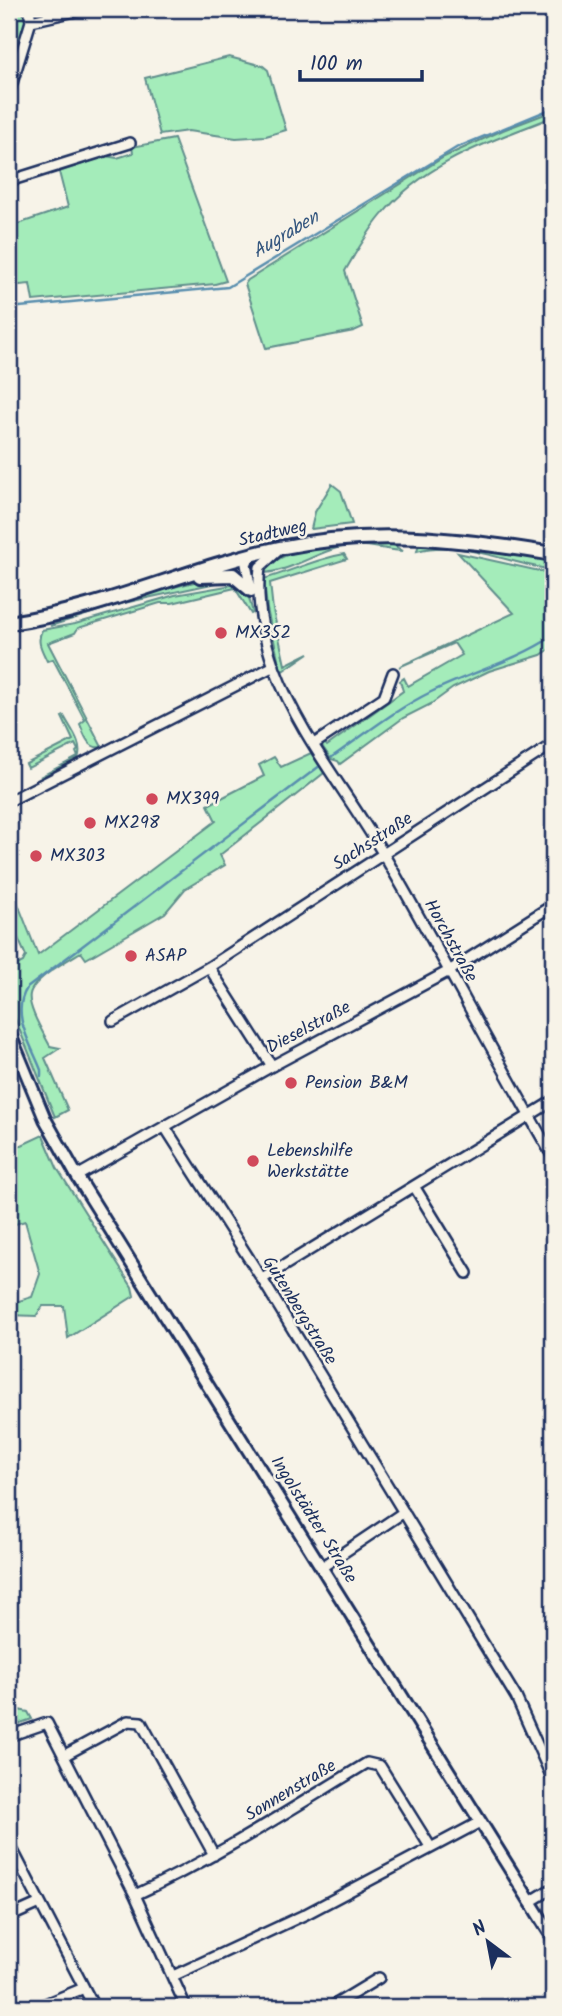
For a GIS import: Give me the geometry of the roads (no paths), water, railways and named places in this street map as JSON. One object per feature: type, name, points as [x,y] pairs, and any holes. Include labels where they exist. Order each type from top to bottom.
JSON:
[{"type":"main road","name":"Stadtweg","points":[[9,623],[61,613],[250,556],[341,538],[387,536],[464,541],[553,554]]},
{"type":"main road","points":[[178,577],[227,574],[242,581],[251,590]]},
{"type":"street","points":[[9,93],[31,21],[29,9]]},
{"type":"street","points":[[31,21],[84,9]]},
{"type":"street","points":[[9,181],[130,143]]},
{"type":"street","name":"Horchstraße","points":[[282,548],[260,567],[260,605],[274,666],[314,744],[383,854],[553,1157]]},
{"type":"street","name":"Horchstraße","points":[[250,556],[246,564],[251,590],[260,605]]},
{"type":"street","points":[[9,799],[274,666]]},
{"type":"street","points":[[314,744],[384,697],[393,673]]},
{"type":"street","name":"Sachsstraße","points":[[113,1021],[209,967],[553,744]]},
{"type":"street","name":"Dieselstraße","points":[[77,1176],[272,1066],[449,971],[553,905]]},
{"type":"street","points":[[209,967],[272,1066]]},
{"type":"street","name":"Ingolstädter Straße","points":[[9,1032],[45,1119],[77,1176],[553,1938]]},
{"type":"street","points":[[262,1279],[553,1101]]},
{"type":"street","name":"Gutenbergstraße","points":[[165,1127],[262,1279],[516,1697],[550,1763],[553,1780]]},
{"type":"street","points":[[414,1186],[467,1273]]},
{"type":"street","points":[[322,1567],[404,1512]]},
{"type":"street","points":[[65,1755],[128,1721],[141,1723],[214,1855]]},
{"type":"street","points":[[9,1736],[47,1723],[135,1895],[186,2007]]},
{"type":"street","name":"Sonnenstraße","points":[[135,1895],[214,1855],[367,1763],[380,1766],[431,1848]]},
{"type":"street","points":[[173,1976],[304,1915],[480,1822]]},
{"type":"street","points":[[9,1843],[94,2007]]},
{"type":"street","points":[[530,1902],[553,1888]]},
{"type":"street","points":[[9,1917],[40,1903]]},
{"type":"street","points":[[331,2007],[379,1978]]},
{"type":"street","points":[[38,2007],[84,1988]]},
{"type":"waterway","name":"Augraben","points":[[9,308],[228,287],[456,148],[553,108]]},
{"type":"waterway","points":[[332,757],[418,699],[509,659],[553,636]]},
{"type":"waterway","points":[[41,1076],[21,1019],[22,998],[27,988],[321,765]]},
{"type":"waterway","points":[[9,1081],[13,1080]]},
{"type":"place","name":"MX352","points":[[221,633]]},
{"type":"place","name":"MX399","points":[[152,799]]},
{"type":"place","name":"MX298","points":[[90,823]]},
{"type":"place","name":"MX303","points":[[36,856]]},
{"type":"place","name":"ASAP","points":[[131,956]]},
{"type":"place","name":"Pension B&M","points":[[291,1083]]},
{"type":"place","name":"Lebenshilfe Werkstätte","points":[[253,1161]]}]
